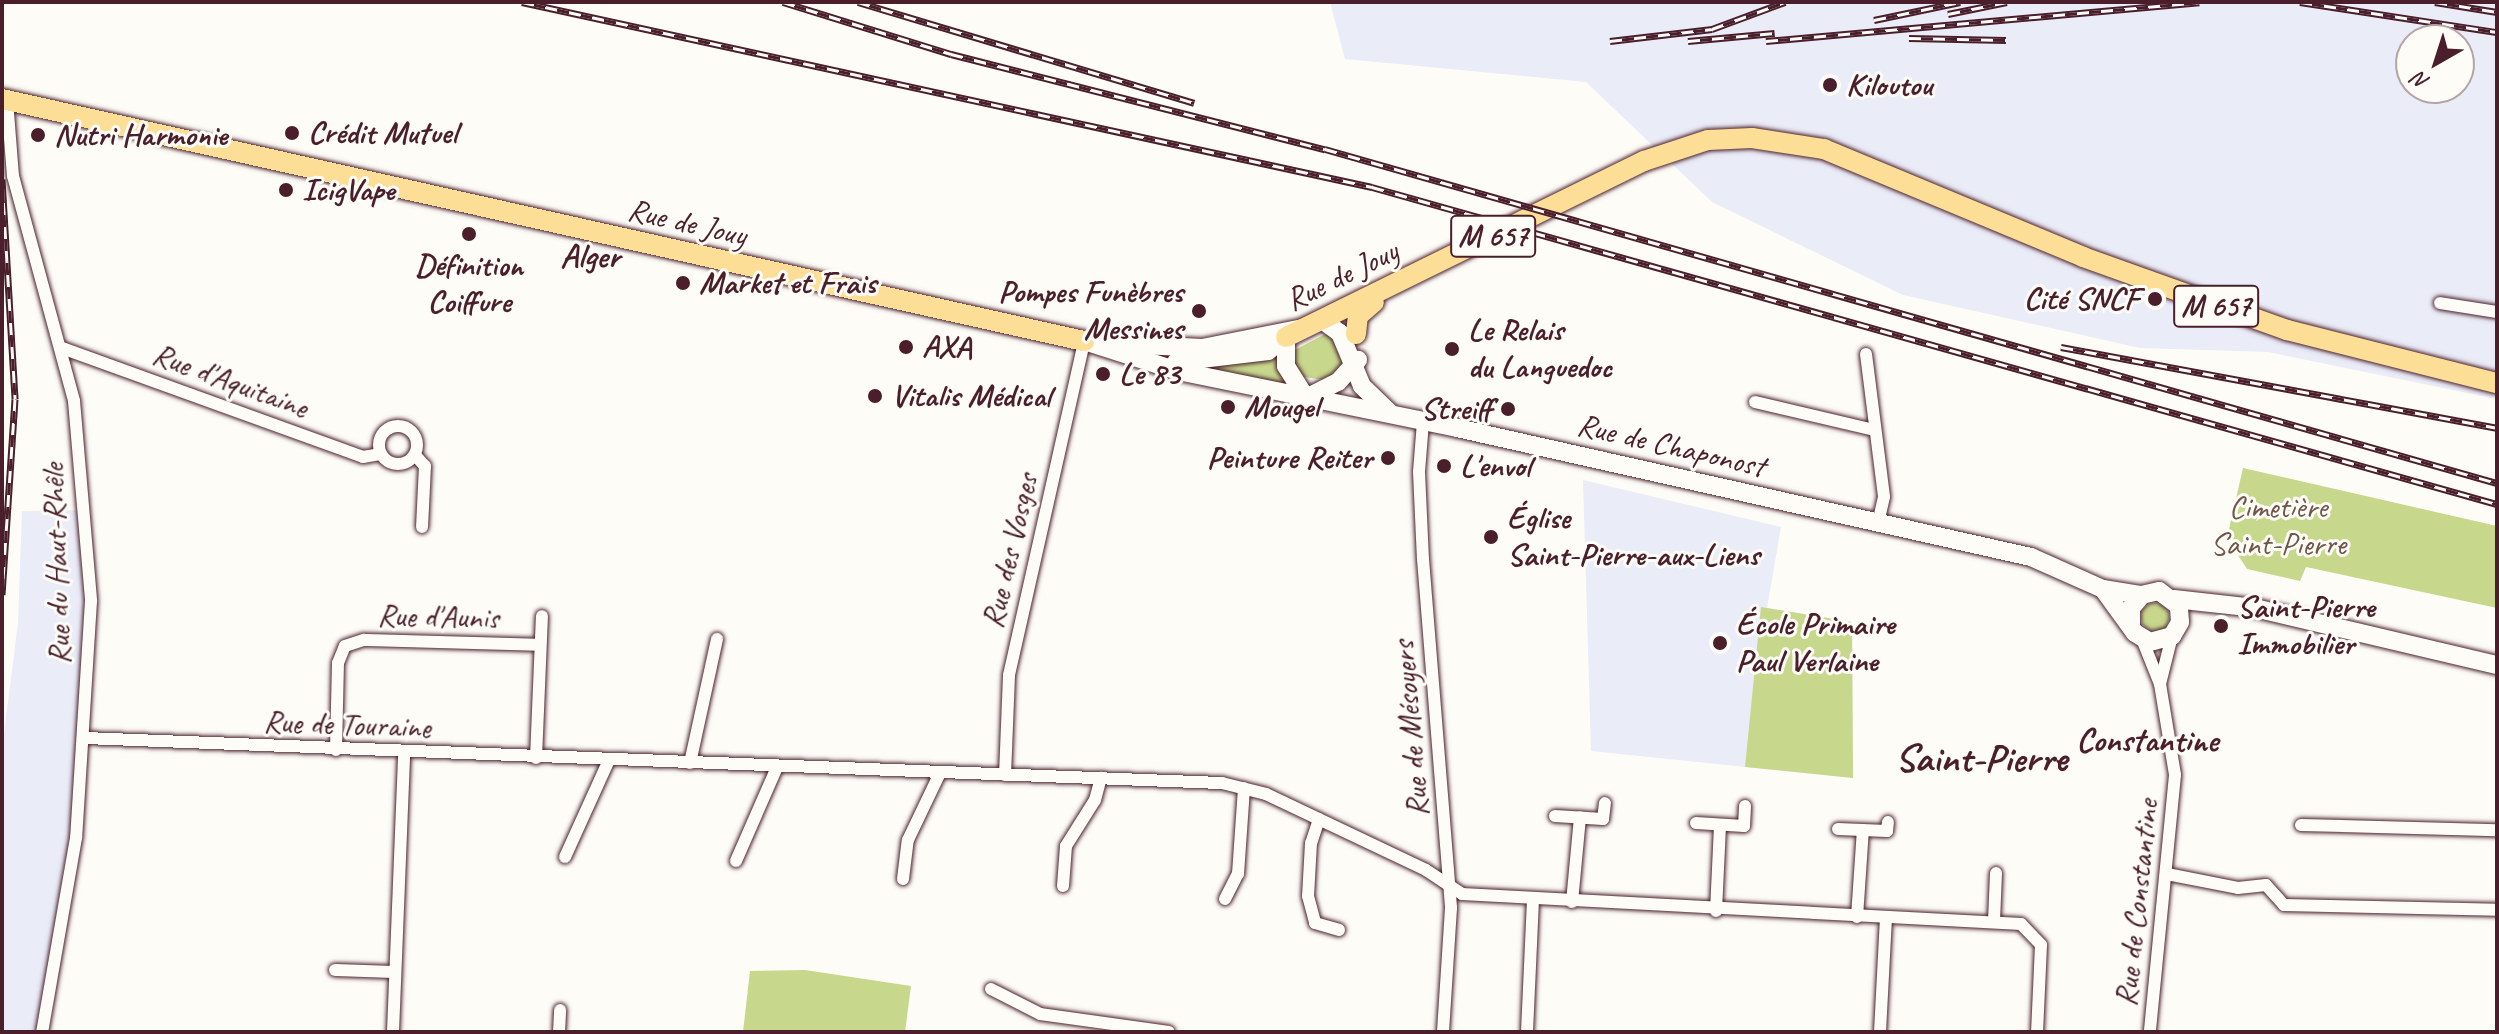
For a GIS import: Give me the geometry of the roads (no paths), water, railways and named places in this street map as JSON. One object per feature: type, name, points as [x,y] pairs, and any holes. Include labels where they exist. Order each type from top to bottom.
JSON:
[{"type":"main road","name":"Rue de Jouy","points":[[4,100],[1084,341],[1134,361],[1221,380]]},
{"type":"main road","name":"Rue de Jouy","points":[[1134,361],[1221,360],[1276,349],[1286,337],[1644,161],[1708,140],[1752,138],[1795,146],[1917,198],[1944,202],[2287,330],[2497,383]]},
{"type":"main road","points":[[1286,337],[1286,366],[1306,398],[1338,382],[1355,363],[1358,316],[1420,272]]},
{"type":"main road","points":[[1084,341],[1202,348],[1314,324],[1340,333],[1362,386],[1393,415]]},
{"type":"main road","name":"Rue de Chaponost","points":[[1221,380],[1393,415],[2031,557],[2103,589],[2142,595]]},
{"type":"main road","name":"Rue de Chaponost","points":[[2103,589],[2137,632]]},
{"type":"main road","points":[[2218,604],[2158,642],[2137,632],[2131,608],[2142,595],[2159,591],[2174,599],[2218,604],[2378,633],[2497,665]]},
{"type":"main road","points":[[2174,599],[2181,614],[2175,632]]},
{"type":"street","name":"Rue du Haut-Rhêle","points":[[4,100],[13,176],[62,348],[78,436],[91,601],[85,738],[63,939],[42,1032]]},
{"type":"street","points":[[2440,303],[2497,312]]},
{"type":"street","name":"Rue des Vosges","points":[[1005,775],[1009,675],[1084,341]]},
{"type":"street","name":"Rue d'Aquitaine","points":[[62,348],[363,457],[380,454],[400,465],[415,455]]},
{"type":"street","points":[[1866,354],[1884,497],[1878,523]]},
{"type":"street","points":[[1755,402],[1874,430]]},
{"type":"street","name":"Rue de Mésoyers","points":[[1423,422],[1419,472],[1423,559],[1450,886],[1443,1032]]},
{"type":"street","points":[[380,454],[384,433],[400,426],[416,438],[415,455],[425,466],[422,527]]},
{"type":"street","name":"Rue d'Aunis","points":[[536,758],[542,616]]},
{"type":"street","name":"Rue de Constantine","points":[[2137,632],[2160,684],[2175,775],[2150,1032]]},
{"type":"street","name":"Rue de Constantine","points":[[2160,684],[2175,632]]},
{"type":"street","points":[[690,763],[717,639]]},
{"type":"street","name":"Rue d'Aunis","points":[[336,750],[338,663],[345,646],[364,640],[540,645]]},
{"type":"street","name":"Rue de Touraine","points":[[85,738],[608,762],[1101,778],[1244,788],[1319,819],[1462,894],[1716,911],[2017,923],[2034,932],[2042,951],[2037,1032]]},
{"type":"street","points":[[393,1032],[404,753]]},
{"type":"street","points":[[565,857],[608,762]]},
{"type":"street","points":[[736,861],[777,767]]},
{"type":"street","points":[[903,879],[908,840],[940,773]]},
{"type":"street","points":[[1063,886],[1066,846],[1095,800],[1101,778]]},
{"type":"street","points":[[1225,899],[1238,874],[1244,788]]},
{"type":"street","points":[[1555,816],[1603,819],[1605,803]]},
{"type":"street","points":[[1696,823],[1744,826],[1745,806]]},
{"type":"street","points":[[1572,902],[1580,817]]},
{"type":"street","points":[[1319,819],[1311,843],[1308,896],[1315,923],[1339,930]]},
{"type":"street","points":[[1838,829],[1887,831],[1888,822]]},
{"type":"street","points":[[1716,911],[1720,825]]},
{"type":"street","points":[[2301,825],[2497,830]]},
{"type":"street","points":[[1857,917],[1863,830]]},
{"type":"street","points":[[1994,921],[1996,873]]},
{"type":"street","points":[[2167,874],[2238,888],[2266,885],[2284,905],[2497,910]]},
{"type":"street","points":[[1527,1032],[1533,900]]},
{"type":"street","points":[[1880,1032],[1886,918]]},
{"type":"street","points":[[335,970],[394,972]]},
{"type":"street","points":[[991,989],[1040,1014],[1169,1032]]},
{"type":"street","points":[[559,1032],[560,1010]]},
{"type":"railway","points":[[522,2],[1372,187],[2497,504]]},
{"type":"railway","points":[[783,2],[951,54],[1325,149],[2497,483]]},
{"type":"railway","points":[[858,2],[1194,103]]},
{"type":"railway","points":[[1610,41],[1712,29],[1785,2]]},
{"type":"railway","points":[[1874,20],[1960,2]]},
{"type":"railway","points":[[1948,14],[2007,2]]},
{"type":"railway","points":[[1766,41],[2199,2]]},
{"type":"railway","points":[[2300,2],[2497,32]]},
{"type":"railway","points":[[2435,2],[2497,12]]},
{"type":"railway","points":[[1688,41],[1775,33]]},
{"type":"railway","points":[[1909,38],[2006,40]]},
{"type":"railway","points":[[2,179],[15,399],[2,595]]},
{"type":"railway","points":[[2061,347],[2497,428]]},
{"type":"place","name":"Kiloutou","points":[[1830,85]]},
{"type":"place","name":"Crédit Mutuel","points":[[292,133]]},
{"type":"place","name":"Nutri Harmonie","points":[[38,135]]},
{"type":"place","name":"IcigVape","points":[[286,190]]},
{"type":"place","name":"Définition Coiffure","points":[[469,234]]},
{"type":"place","name":"Market et Frais","points":[[683,283]]},
{"type":"place","name":"Cité SNCF","points":[[2155,299]]},
{"type":"place","name":"Pompes Funèbres Messines","points":[[1199,311]]},
{"type":"place","name":"AXA","points":[[906,347]]},
{"type":"place","name":"Le Relais du Languedoc","points":[[1452,349]]},
{"type":"place","name":"Le 83","points":[[1103,374]]},
{"type":"place","name":"Vitalis Médical","points":[[875,396]]},
{"type":"place","name":"Mougel","points":[[1228,407]]},
{"type":"place","name":"Streiff","points":[[1508,409]]},
{"type":"place","name":"Peinture Reiter","points":[[1388,458]]},
{"type":"place","name":"L'envol","points":[[1444,466]]},
{"type":"place","name":"Église Saint-Pierre-aux-Liens","points":[[1491,537]]},
{"type":"place","name":"Saint-Pierre Immobilier","points":[[2221,626]]},
{"type":"place","name":"École Primaire Paul Verlaine","points":[[1720,643]]},
{"type":"district","name":"Alger","points":[[590,256]]},
{"type":"district","name":"Constantine","points":[[2147,740]]},
{"type":"district","name":"Saint-Pierre","points":[[1981,758]]},
{"type":"park label","name":"Cimetière Saint-Pierre","points":[[2278,526]]}]
